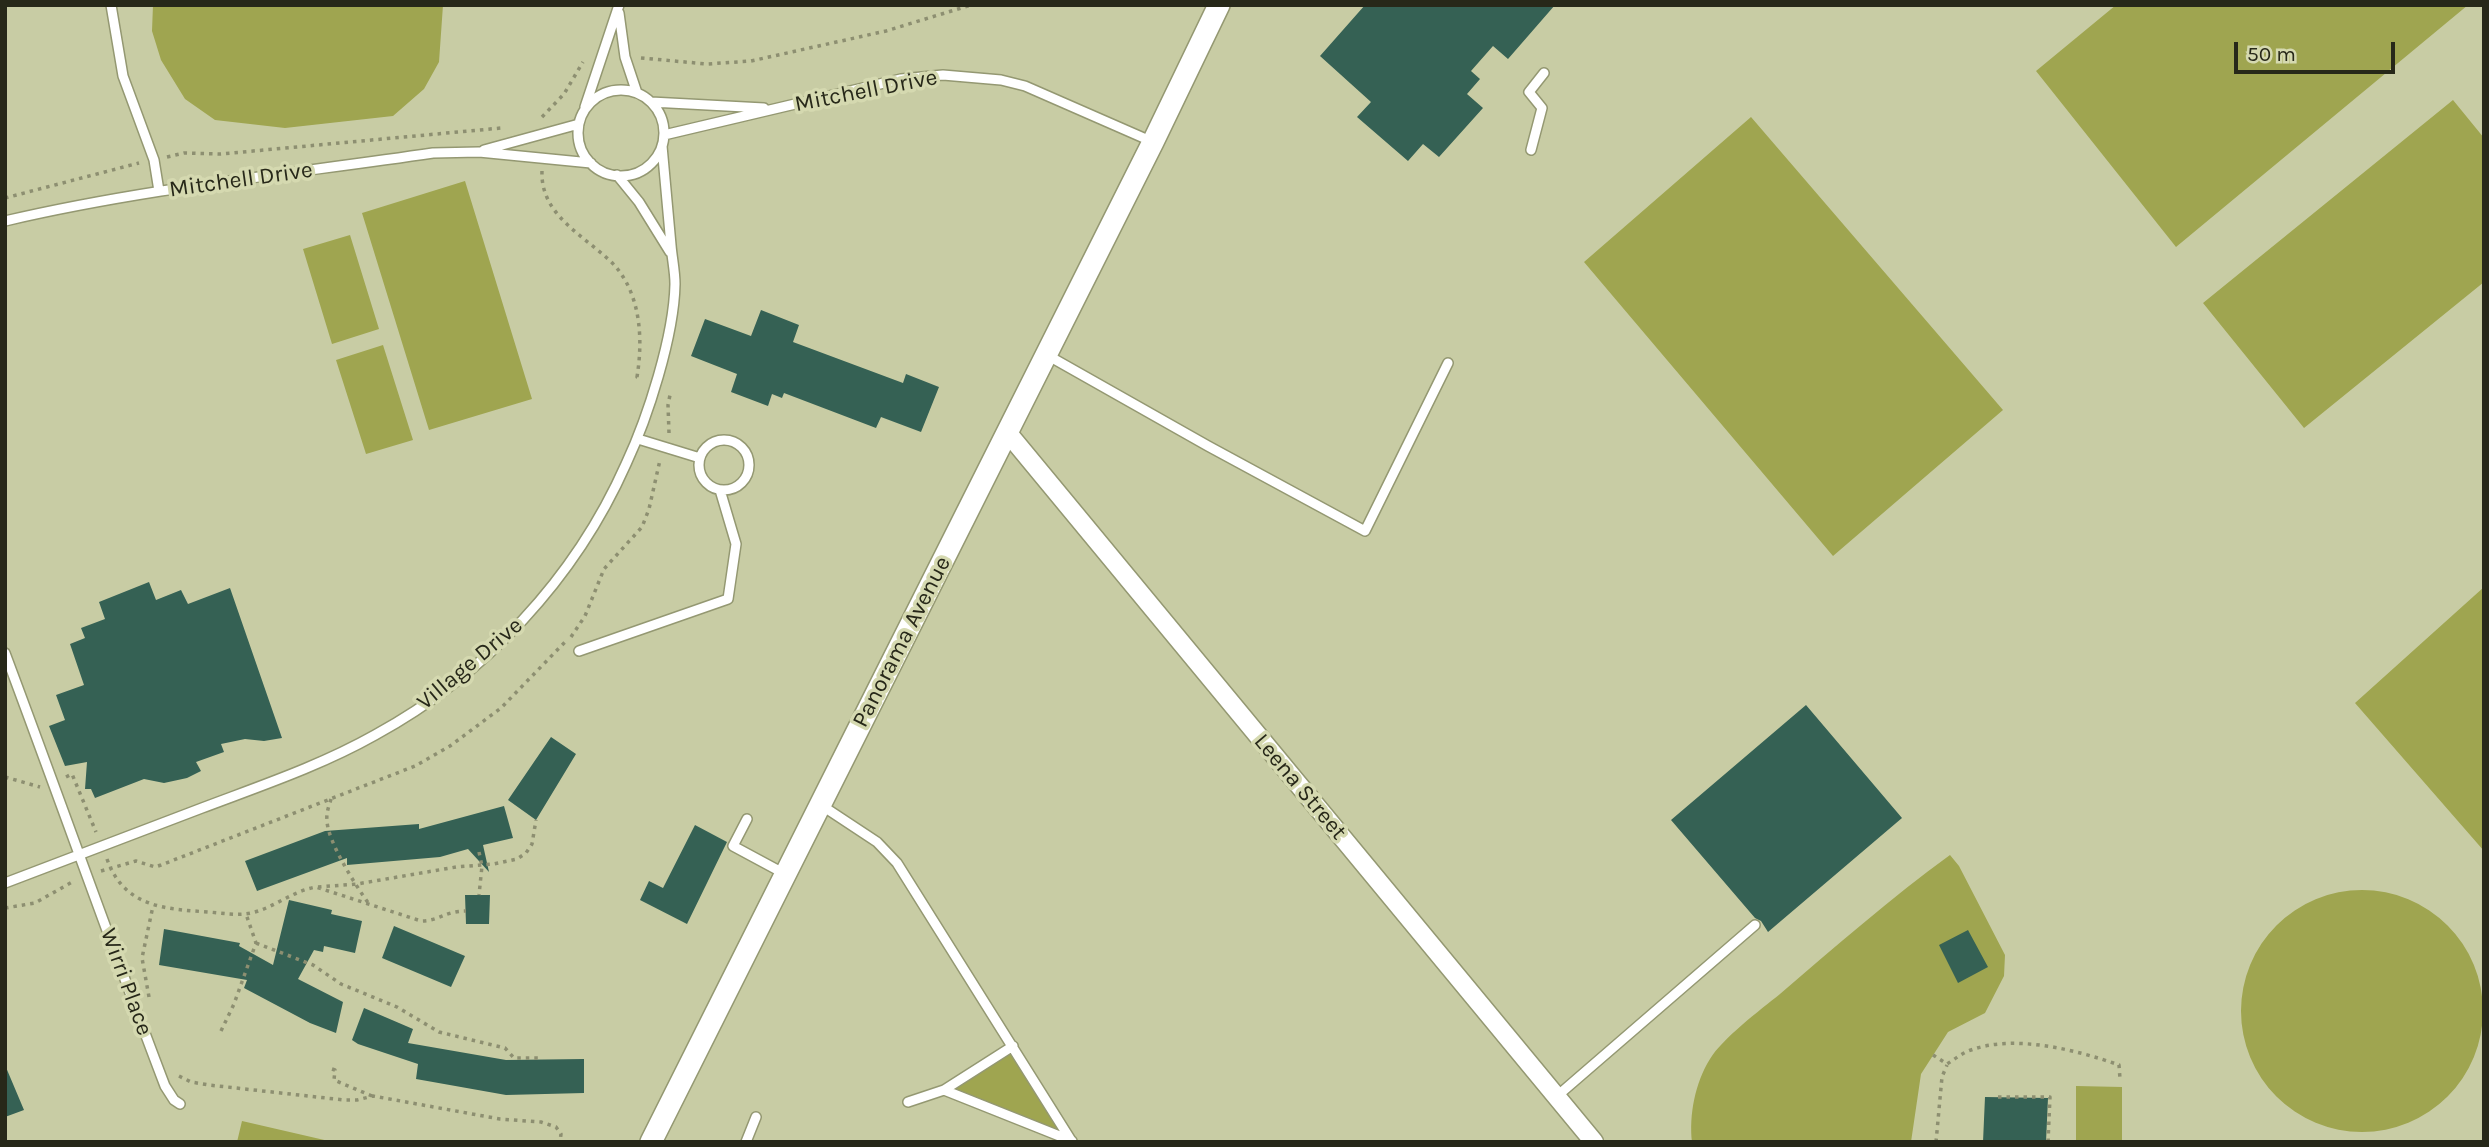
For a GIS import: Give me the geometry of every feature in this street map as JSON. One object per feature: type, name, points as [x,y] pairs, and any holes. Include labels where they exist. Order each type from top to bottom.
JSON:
[{"type":"street","name":"Panorama Avenue","points":[[651,1142],[1153,142],[1219,5]]},
{"type":"street","name":"Leena Street","points":[[1007,432],[1594,1142]]},
{"type":"lane","points":[[111,5],[123,76],[154,160],[159,191]]},
{"type":"lane","points":[[619,6],[625,57],[637,93]]},
{"type":"lane","points":[[584,112],[591,102],[613,90],[637,93],[651,102],[659,111],[664,135],[655,159],[632,174],[617,175],[603,171],[591,163],[579,138],[579,124],[619,6]]},
{"type":"lane","points":[[1531,150],[1542,108],[1529,92],[1544,74]]},
{"type":"lane","name":"Mitchell Drive","points":[[664,135],[901,79],[943,75],[1025,86],[1153,142]]},
{"type":"lane","name":"Mitchell Drive","points":[[651,102],[776,108]]},
{"type":"lane","name":"Mitchell Drive","points":[[479,152],[579,124]]},
{"type":"lane","name":"Village Drive","points":[[5,883],[311,766],[376,735],[448,688],[517,627],[565,570],[609,502],[638,439],[668,332],[674,297],[675,281],[662,146]]},
{"type":"lane","name":"Mitchell Drive","points":[[5,221],[69,206],[159,191],[433,153],[479,152],[591,163]]},
{"type":"lane","name":"Village Drive","points":[[617,175],[639,202],[671,253]]},
{"type":"lane","points":[[1046,354],[1365,531],[1448,363]]},
{"type":"lane","points":[[638,439],[700,458]]},
{"type":"lane","points":[[720,440],[730,441],[745,452],[749,470],[745,479],[730,489],[720,490],[703,479],[699,469],[700,458],[704,450],[720,440]]},
{"type":"lane","points":[[579,651],[728,599],[736,544],[720,490]]},
{"type":"lane","name":"Wirri Place","points":[[5,653],[165,1086],[180,1104]]},
{"type":"lane","points":[[819,805],[887,851],[1072,1142]]},
{"type":"lane","points":[[747,819],[733,846],[785,874]]},
{"type":"lane","points":[[1556,1097],[1755,925]]},
{"type":"lane","points":[[908,1101],[944,1090],[1013,1046]]},
{"type":"lane","points":[[944,1090],[1072,1142]]},
{"type":"lane","points":[[746,1142],[756,1117]]},
{"type":"path","points":[[625,57],[707,64],[751,61],[886,31],[971,5]]},
{"type":"path","points":[[543,134],[539,119],[564,94],[586,60],[593,56],[602,56]]},
{"type":"path","points":[[5,198],[184,153],[220,154],[505,128]]},
{"type":"path","points":[[544,158],[542,183],[556,212],[577,235],[617,268],[633,297],[639,329],[637,377],[672,385],[668,405],[670,430]]},
{"type":"path","points":[[5,777],[37,788],[72,774],[115,877],[153,906],[246,914],[306,889],[357,884],[517,859],[526,853],[536,834],[536,820]]},
{"type":"path","points":[[331,799],[327,821],[329,832],[343,864],[369,904]]},
{"type":"path","points":[[479,852],[482,866],[479,895]]},
{"type":"path","points":[[316,887],[421,921],[437,919],[450,911],[466,911]]},
{"type":"path","points":[[150,1002],[142,958],[153,906]]},
{"type":"path","points":[[221,1031],[234,1004],[256,943],[246,914]]},
{"type":"path","points":[[256,943],[313,965],[341,984],[397,1007],[439,1032],[505,1048],[514,1058],[538,1058]]},
{"type":"path","points":[[1936,1142],[1942,1077],[1947,1064],[1968,1051],[1981,1047],[2016,1045],[2063,1048],[2119,1065],[2120,1079]]},
{"type":"path","points":[[1933,1055],[1947,1064]]},
{"type":"path","points":[[332,1069],[335,1070],[334,1080],[373,1096],[500,1119],[541,1122],[556,1127],[561,1134],[560,1142]]},
{"type":"path","points":[[176,1071],[180,1078],[209,1085],[344,1100],[373,1096]]},
{"type":"path","points":[[1998,1097],[2050,1097],[2048,1142]]},
{"type":"green space","points":[[153,5],[443,5],[439,62],[424,89],[393,116],[285,128],[215,120],[185,99],[161,60],[152,31]]},
{"type":"green space","points":[[2116,5],[2468,5],[2176,247],[2036,71]]},
{"type":"green space","points":[[2453,100],[2484,138],[2484,282],[2304,428],[2203,303]]},
{"type":"green space","points":[[1751,117],[2003,410],[1833,556],[1584,262]]},
{"type":"green space","points":[[465,181],[532,399],[429,430],[362,213]]},
{"type":"green space","points":[[350,235],[379,329],[332,344],[303,249]]},
{"type":"green space","points":[[383,345],[413,440],[366,454],[336,360]]},
{"type":"green space","points":[[2484,587],[2484,851],[2355,703]]},
{"type":"green space","points":[[1950,855],[1959,866],[2005,955],[2004,976],[1985,1013],[1948,1032],[1921,1074],[1911,1142],[1692,1142],[1692,1110],[1697,1089],[1710,1059],[1723,1043],[1906,888]]},
{"type":"green space","points":[[2362,890],[2408,899],[2439,918],[2455,934],[2478,976],[2483,1011],[2474,1057],[2455,1088],[2439,1104],[2397,1127],[2362,1132],[2316,1123],[2285,1104],[2269,1088],[2246,1046],[2241,1011],[2250,965],[2269,934],[2285,918],[2327,895]]},
{"type":"green space","points":[[1013,1046],[1072,1141],[944,1090]]},
{"type":"green space","points":[[2076,1086],[2122,1087],[2122,1142],[2076,1142]]},
{"type":"green space","points":[[242,1121],[333,1142],[237,1142]]},
{"type":"building","points":[[1365,5],[1555,5],[1508,59],[1493,46],[1471,71],[1480,79],[1467,94],[1483,108],[1439,157],[1423,144],[1408,161],[1357,117],[1371,102],[1320,56]]},
{"type":"building","points":[[761,310],[799,325],[793,342],[903,383],[906,374],[939,387],[921,432],[881,417],[876,428],[784,393],[782,398],[772,394],[768,406],[731,392],[737,374],[691,356],[705,319],[751,336]]},
{"type":"building","points":[[149,582],[156,600],[181,590],[188,604],[230,588],[282,738],[264,741],[245,739],[221,744],[224,752],[196,762],[201,771],[187,778],[164,783],[144,779],[95,798],[91,789],[85,789],[87,762],[65,766],[49,726],[65,720],[56,695],[84,685],[70,644],[85,638],[81,628],[105,619],[99,602]]},
{"type":"building","points":[[1806,705],[1902,818],[1768,932],[1671,820]]},
{"type":"building","points":[[551,737],[576,754],[536,820],[508,800]]},
{"type":"building","points":[[504,806],[513,838],[483,845],[489,872],[468,849],[440,857],[347,865],[347,858],[257,891],[245,861],[325,831],[419,824],[419,829]]},
{"type":"building","points":[[695,825],[727,842],[687,924],[640,900],[649,881],[663,888]]},
{"type":"building","points":[[465,895],[490,895],[489,924],[466,924]]},
{"type":"building","points":[[289,900],[332,910],[331,914],[362,921],[355,953],[324,946],[323,952],[314,950],[298,979],[343,1002],[336,1033],[310,1023],[244,988],[247,980],[159,965],[164,929],[240,943],[239,946],[273,965]]},
{"type":"building","points":[[394,926],[465,956],[451,987],[382,958]]},
{"type":"building","points":[[1968,930],[1988,967],[1958,983],[1939,945]]},
{"type":"building","points":[[364,1008],[413,1029],[408,1043],[506,1060],[584,1059],[584,1093],[506,1095],[416,1079],[418,1064],[352,1040]]},
{"type":"building","points":[[5,1065],[24,1110],[5,1117]]},
{"type":"building","points":[[1985,1097],[2048,1098],[2046,1142],[1983,1142]]}]
